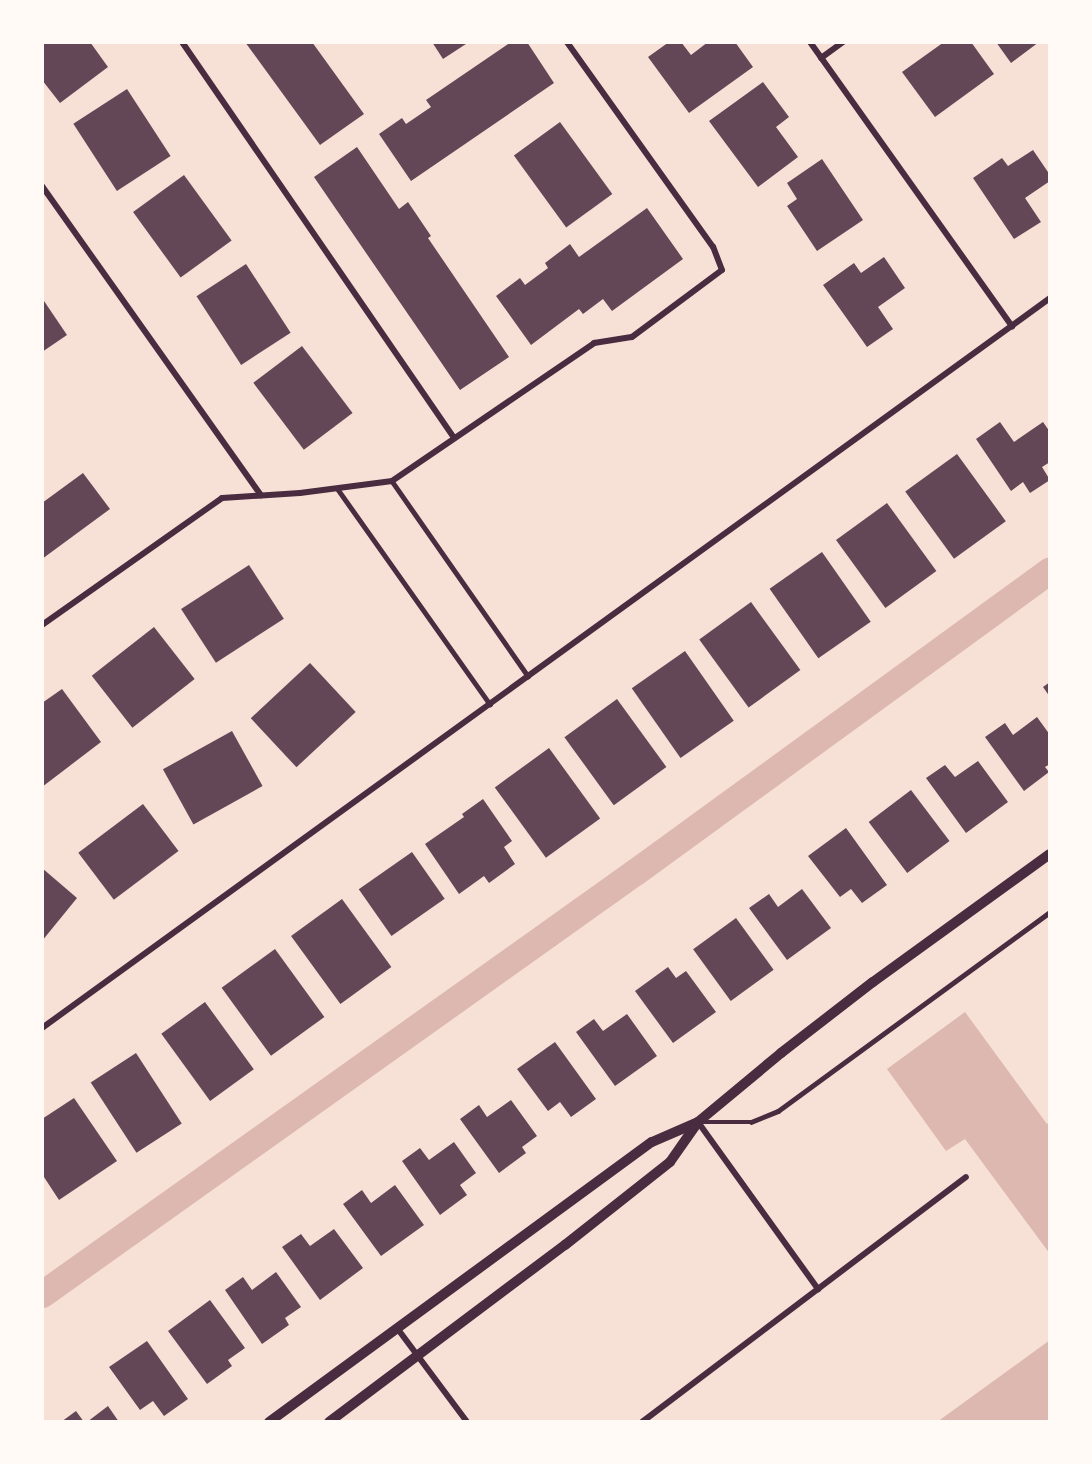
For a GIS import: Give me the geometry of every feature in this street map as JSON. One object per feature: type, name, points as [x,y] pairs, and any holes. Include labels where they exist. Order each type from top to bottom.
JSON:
[{"type":"street","points":[[182,42],[454,438]]},
{"type":"street","points":[[42,625],[222,498],[392,481],[594,343],[632,337],[722,270],[713,247],[567,42]]},
{"type":"street","points":[[810,42],[1012,326]]},
{"type":"street","points":[[821,57],[843,42]]},
{"type":"street","points":[[42,186],[261,495]]},
{"type":"street","points":[[42,1028],[1050,298]]},
{"type":"street","points":[[269,1422],[652,1142],[698,1122],[873,982],[1050,854]]},
{"type":"street","points":[[698,1122],[818,1289]]},
{"type":"street","points":[[329,1422],[565,1245],[670,1162],[698,1122]]},
{"type":"street","points":[[642,1422],[966,1177]]},
{"type":"street","points":[[397,1328],[467,1422]]},
{"type":"lane","points":[[392,481],[528,676]]},
{"type":"lane","points":[[337,488],[490,704]]},
{"type":"lane","points":[[698,1122],[751,1122],[778,1111],[1050,912]]},
{"type":"shaded area","points":[[965,1012],[1047,1124],[1050,1122],[1050,1254],[965,1139],[946,1151],[887,1069]]},
{"type":"shaded area","points":[[1050,1340],[1050,1422],[937,1422]]},
{"type":"building","points":[[42,42],[90,42],[108,67],[60,103],[42,80]]},
{"type":"building","points":[[245,42],[312,42],[364,114],[320,145]]},
{"type":"building","points":[[432,42],[469,42],[443,59]]},
{"type":"building","points":[[511,42],[527,42],[554,83],[411,181],[379,134],[402,118],[406,124],[431,107],[426,100]]},
{"type":"building","points":[[669,42],[681,42],[691,55],[708,42],[735,42],[753,67],[689,113],[648,57]]},
{"type":"building","points":[[944,42],[971,42],[994,74],[935,117],[902,72]]},
{"type":"building","points":[[996,42],[1039,42],[1011,63]]},
{"type":"building","points":[[763,82],[789,117],[776,127],[798,157],[758,187],[709,121]]},
{"type":"building","points":[[127,89],[171,156],[117,191],[73,124]]},
{"type":"building","points":[[560,122],[612,194],[566,228],[514,156]]},
{"type":"building","points":[[357,147],[399,209],[408,202],[431,236],[428,238],[509,357],[460,390],[314,177]]},
{"type":"building","points":[[1033,150],[1050,175],[1050,181],[1025,198],[1041,222],[1014,239],[973,178],[1002,158],[1008,166]]},
{"type":"building","points":[[822,159],[863,220],[817,251],[787,206],[797,199],[787,183]]},
{"type":"building","points":[[184,175],[232,241],[181,278],[133,212]]},
{"type":"building","points":[[647,208],[683,259],[612,311],[603,299],[583,314],[579,309],[531,345],[496,296],[520,278],[525,285],[548,268],[545,263],[570,244],[579,257]]},
{"type":"building","points":[[884,257],[905,288],[878,307],[893,329],[867,347],[823,285],[854,263],[861,273]]},
{"type":"building","points":[[246,264],[291,333],[241,365],[197,296]]},
{"type":"building","points":[[42,298],[67,335],[42,352]]},
{"type":"building","points":[[302,346],[353,413],[304,450],[253,383]]},
{"type":"building","points":[[1000,422],[1014,442],[1043,422],[1050,432],[1050,462],[1042,467],[1050,480],[1030,493],[1023,482],[1011,491],[976,439]]},
{"type":"building","points":[[957,454],[1006,521],[954,559],[905,492]]},
{"type":"building","points":[[83,473],[110,509],[42,559],[42,503]]},
{"type":"building","points":[[887,503],[936,571],[885,608],[836,540]]},
{"type":"building","points":[[822,552],[871,622],[818,658],[770,589]]},
{"type":"building","points":[[249,565],[284,619],[216,663],[181,609]]},
{"type":"building","points":[[751,602],[800,670],[749,708],[699,640]]},
{"type":"building","points":[[154,627],[195,679],[132,728],[92,676]]},
{"type":"building","points":[[685,651],[734,721],[681,758],[632,688]]},
{"type":"building","points":[[310,663],[356,712],[296,767],[251,718]]},
{"type":"building","points":[[1050,682],[1050,697],[1043,687]]},
{"type":"building","points":[[62,689],[101,742],[42,787],[42,703]]},
{"type":"building","points":[[617,699],[666,767],[614,805],[564,737]]},
{"type":"building","points":[[1037,717],[1050,735],[1050,764],[1045,767],[1049,772],[1024,791],[985,737],[1005,723],[1013,735]]},
{"type":"building","points":[[232,731],[263,786],[193,824],[163,769]]},
{"type":"building","points":[[549,748],[600,818],[546,858],[495,787]]},
{"type":"building","points":[[978,761],[1008,802],[966,833],[926,778],[945,765],[955,777]]},
{"type":"building","points":[[911,790],[950,841],[907,873],[869,822]]},
{"type":"building","points":[[483,799],[512,841],[504,847],[515,864],[489,883],[484,876],[459,894],[425,844],[464,817],[462,814]]},
{"type":"building","points":[[143,804],[179,851],[114,900],[78,853]]},
{"type":"building","points":[[846,828],[887,885],[862,903],[851,889],[840,897],[808,856]]},
{"type":"building","points":[[412,852],[445,899],[391,936],[359,889]]},
{"type":"building","points":[[42,868],[77,898],[42,941]]},
{"type":"building","points":[[802,889],[831,928],[787,960],[749,908],[769,894],[778,907]]},
{"type":"building","points":[[342,899],[391,967],[340,1004],[291,936]]},
{"type":"building","points":[[736,918],[774,970],[731,1001],[693,949]]},
{"type":"building","points":[[275,949],[324,1017],[271,1056],[222,988]]},
{"type":"building","points":[[668,967],[676,978],[686,971],[716,1012],[673,1043],[635,991]]},
{"type":"building","points":[[205,1002],[254,1069],[210,1101],[161,1034]]},
{"type":"building","points":[[627,1014],[657,1056],[615,1086],[576,1032],[594,1019],[603,1031]]},
{"type":"building","points":[[555,1042],[596,1099],[571,1117],[560,1102],[548,1111],[517,1069]]},
{"type":"building","points":[[136,1053],[182,1123],[136,1153],[91,1082]]},
{"type":"building","points":[[74,1098],[117,1161],[59,1200],[42,1174],[42,1119]]},
{"type":"building","points":[[511,1100],[537,1136],[522,1147],[526,1153],[499,1173],[460,1119],[479,1105],[487,1117]]},
{"type":"building","points":[[454,1142],[476,1173],[460,1185],[467,1195],[440,1215],[402,1161],[420,1148],[429,1160]]},
{"type":"building","points":[[395,1185],[424,1225],[381,1256],[343,1204],[362,1190],[371,1203]]},
{"type":"building","points":[[334,1229],[363,1268],[320,1300],[282,1247],[301,1234],[310,1246]]},
{"type":"building","points":[[276,1272],[301,1307],[285,1318],[289,1325],[262,1344],[225,1290],[243,1277],[252,1290]]},
{"type":"building","points":[[210,1300],[245,1348],[228,1360],[232,1366],[207,1384],[168,1331]]},
{"type":"building","points":[[147,1341],[188,1399],[164,1416],[153,1401],[140,1410],[109,1367]]},
{"type":"building","points":[[108,1406],[119,1422],[87,1422]]},
{"type":"building","points":[[76,1411],[84,1422],[61,1422]]},
{"type":"waterway","points":[[42,1294],[635,872],[1050,570]]}]
